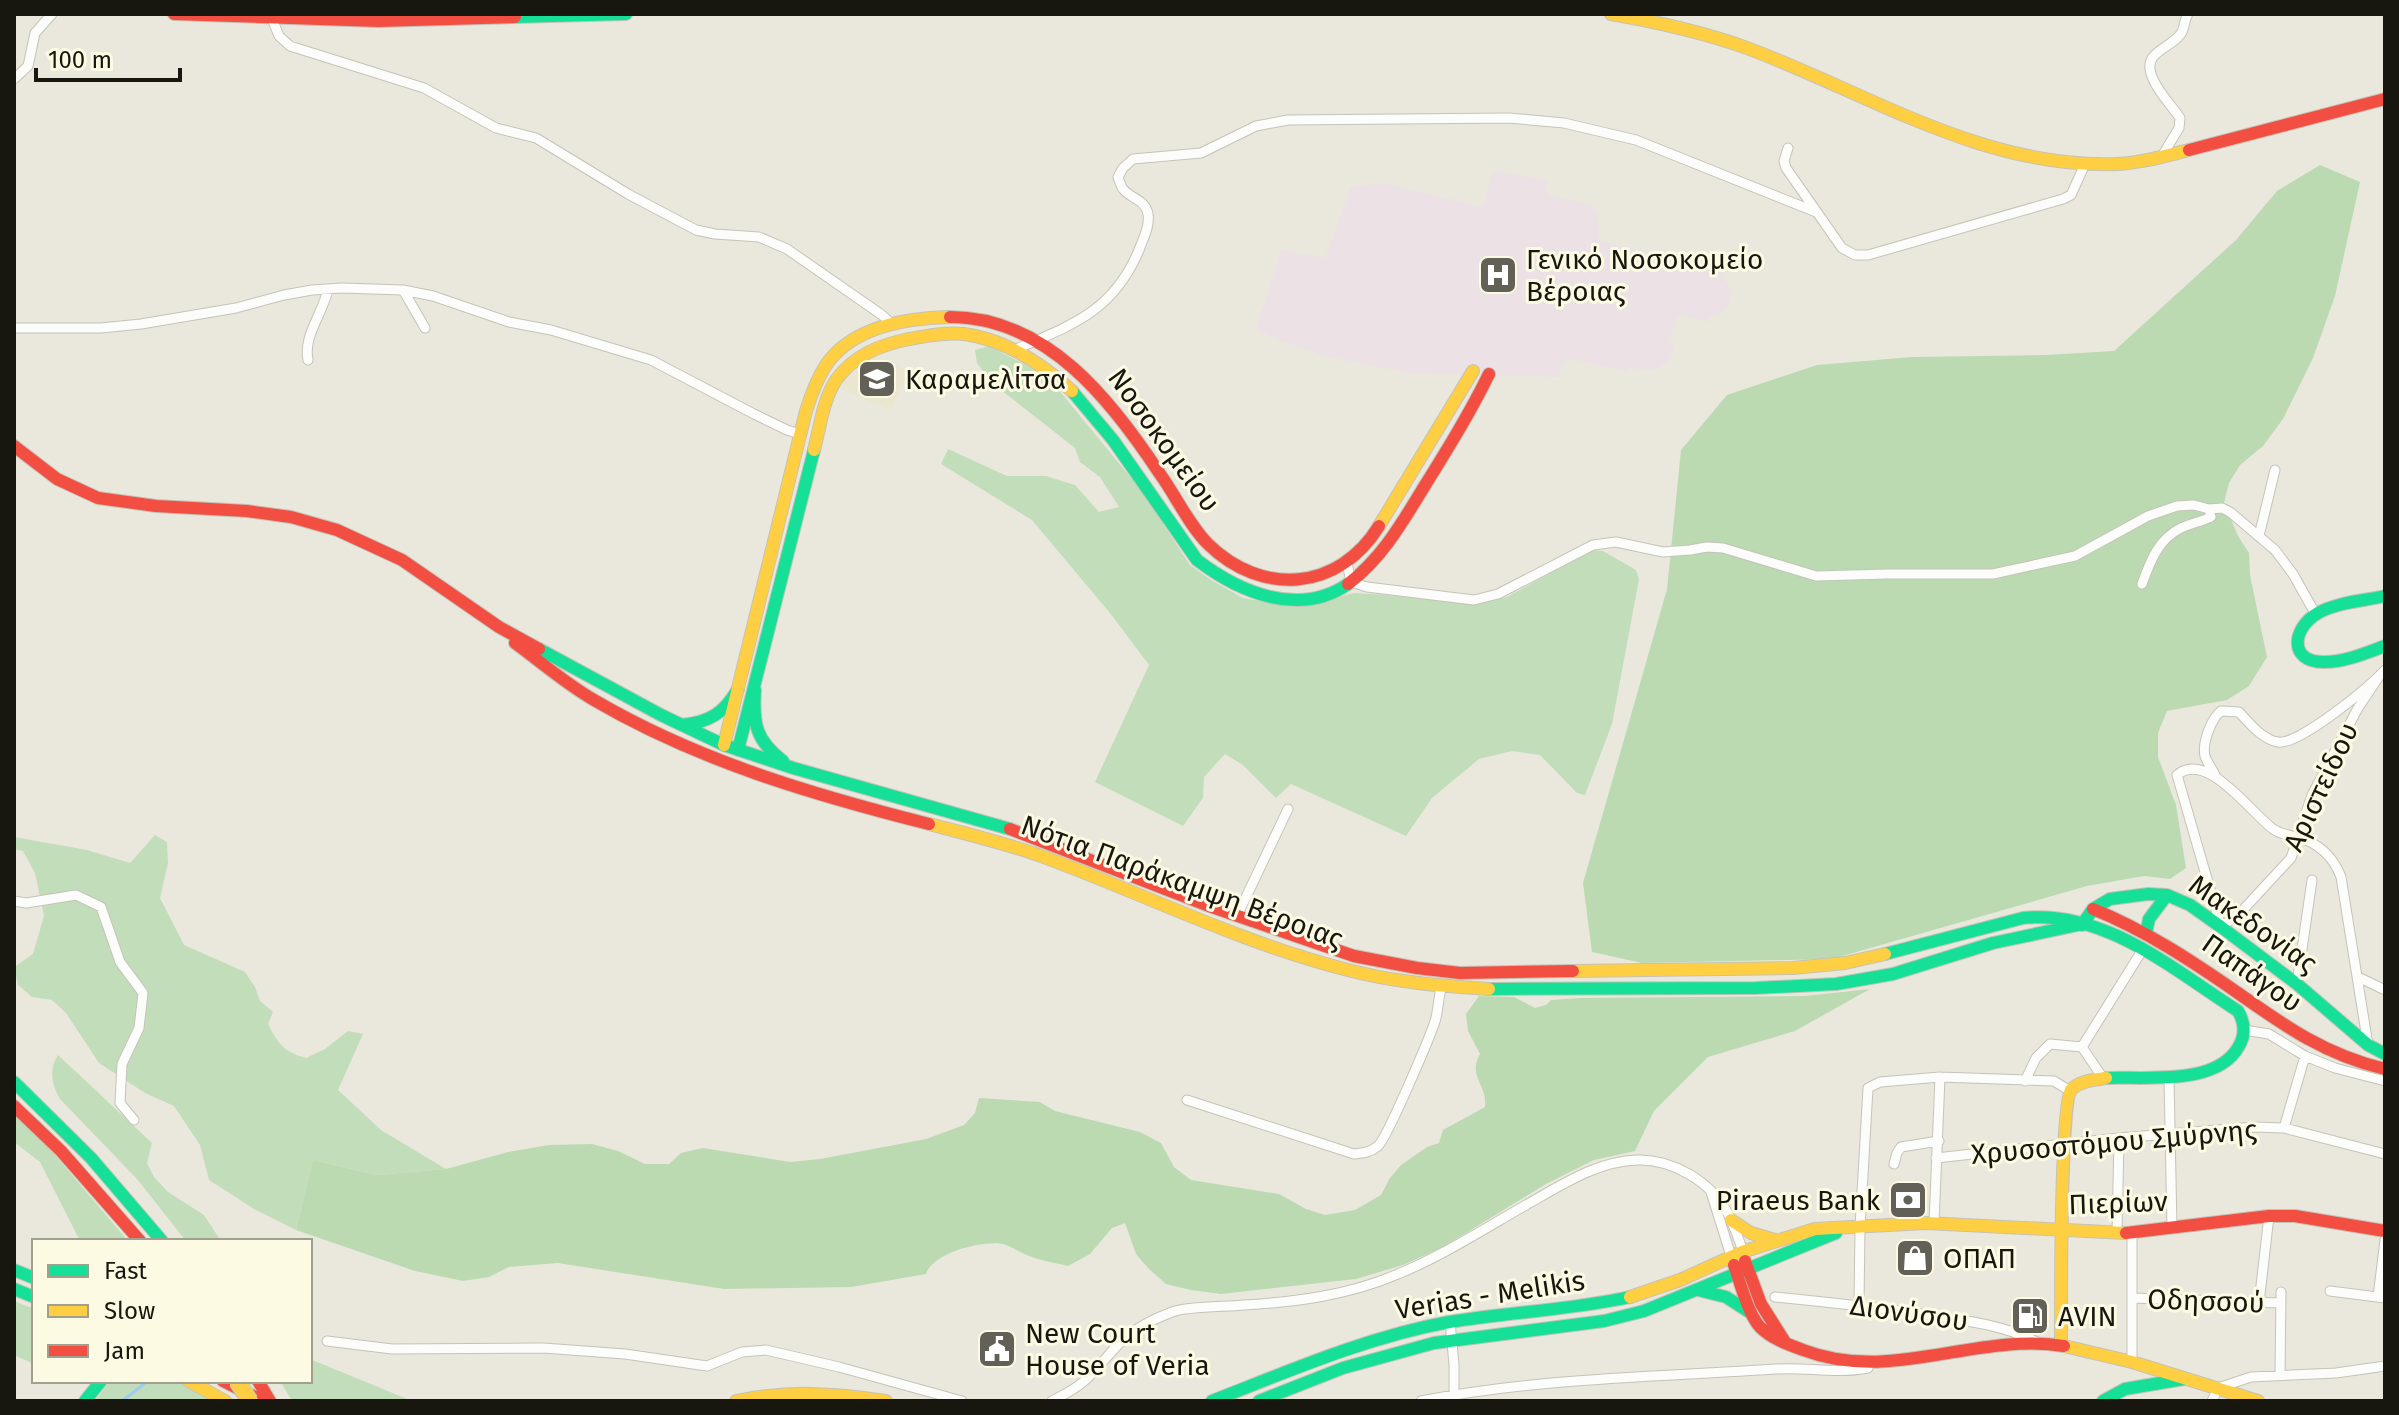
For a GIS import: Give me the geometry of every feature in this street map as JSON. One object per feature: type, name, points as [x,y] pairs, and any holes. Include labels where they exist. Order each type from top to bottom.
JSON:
[{"type":"main road","points":[[174,14],[378,21],[626,14]]},
{"type":"main road","points":[[1611,14],[1656,22],[1746,48],[1947,132],[1998,151],[2041,160],[2117,164],[2162,156],[2385,99]]},
{"type":"main road","name":"Νοσοκομείου","points":[[968,318],[994,323],[1034,341],[1071,364],[1114,408],[1205,541],[1253,576],[1275,581],[1315,576],[1347,563],[1373,536],[1448,415],[1481,372],[1449,447],[1380,554],[1351,582],[1305,600],[1285,600],[1246,592],[1214,575],[1197,560],[1088,407],[1049,370],[1014,350],[964,334],[937,335],[869,350],[839,374],[829,392],[746,690],[800,434],[816,384],[828,363],[843,347],[876,330],[892,324],[968,318]]},
{"type":"main road","name":"Νότια Παράκαμψη Βέροιας","points":[[14,446],[57,479],[98,498],[156,506],[247,511],[291,517],[337,530],[402,560],[499,627],[787,785],[1017,848],[1223,930],[1342,969],[1441,987],[1778,988],[1897,973],[2037,932],[2082,925]]},
{"type":"main road","points":[[2385,596],[2315,613],[2300,627],[2297,639],[2302,653],[2314,661],[2337,662],[2385,646]]},
{"type":"main road","name":"Νότια Παράκαμψη Βέροιας","points":[[499,627],[551,672],[593,699],[728,752],[1025,833],[1237,916],[1354,956],[1460,973],[1793,968],[1845,963],[2023,918],[2042,916],[2064,918],[2145,941],[2238,1011],[2244,1022],[2244,1030]]},
{"type":"main road","points":[[682,725],[720,716],[746,690]]},
{"type":"main road","points":[[728,752],[746,690]]},
{"type":"main road","points":[[746,690],[759,737],[765,747],[793,768]]},
{"type":"main road","points":[[2145,941],[2149,919],[2167,895]]},
{"type":"main road","name":"Μακεδονίας","points":[[2093,909],[2118,897],[2167,895],[2190,905],[2297,984],[2368,1045],[2385,1054]]},
{"type":"main road","points":[[2082,925],[2093,909]]},
{"type":"main road","name":"Παπάγου","points":[[2093,909],[2112,916],[2145,941],[2237,993],[2294,1034],[2347,1060],[2385,1069]]},
{"type":"main road","points":[[2061,1345],[2064,1144],[2070,1091],[2088,1080],[2169,1078],[2210,1069],[2227,1062],[2239,1049],[2244,1030]]},
{"type":"main road","points":[[14,1082],[81,1146],[160,1239]]},
{"type":"main road","points":[[14,1106],[70,1160],[138,1239]]},
{"type":"main road","name":"Πιερίων","points":[[1739,1262],[1815,1229],[1934,1223],[2124,1233],[2269,1216],[2295,1216],[2385,1231]]},
{"type":"main road","points":[[1731,1220],[1777,1248],[1761,1277],[1759,1291],[1763,1305],[1758,1325],[1788,1345],[1842,1361],[1891,1363],[2000,1345],[2061,1345],[2187,1379],[2215,1394],[2258,1401]]},
{"type":"main road","points":[[1739,1262],[1763,1305]]},
{"type":"main road","name":"Verias - Melikis","points":[[1212,1401],[1335,1353],[1399,1333],[1604,1321],[1644,1311],[1698,1290],[1739,1262]]},
{"type":"main road","name":"Verias - Melikis","points":[[1259,1401],[1452,1330],[1619,1300],[1739,1262]]},
{"type":"main road","points":[[1698,1290],[1721,1294],[1741,1305],[1763,1305]]},
{"type":"main road","points":[[2103,1401],[2125,1389],[2187,1379]]},
{"type":"main road","points":[[84,1401],[99,1383]]},
{"type":"main road","points":[[193,1383],[225,1401]]},
{"type":"main road","points":[[227,1383],[263,1401]]},
{"type":"main road","points":[[238,1383],[248,1401]]},
{"type":"main road","points":[[259,1383],[270,1401]]},
{"type":"main road","points":[[736,1401],[812,1392],[849,1394],[886,1401]]},
{"type":"street","points":[[14,79],[28,66],[35,33],[52,14]]},
{"type":"street","points":[[2162,156],[2179,128],[2180,118],[2160,92],[2151,76],[2150,65],[2153,58],[2184,30],[2184,20],[2188,14]]},
{"type":"street","points":[[271,16],[279,36],[290,46],[424,88],[496,128],[536,138],[628,194],[696,230],[759,237],[787,249],[892,324]]},
{"type":"street","points":[[1014,350],[1090,316],[1112,296],[1132,266],[1146,233],[1148,215],[1142,202],[1122,189],[1118,177],[1133,159],[1201,153],[1256,126],[1288,120],[1509,118],[1564,123],[1636,140],[1816,212]]},
{"type":"street","points":[[1788,148],[1784,161],[1786,168],[1842,248],[1855,255],[1868,255],[2063,199],[2071,195],[2085,164]]},
{"type":"street","points":[[308,360],[306,350],[311,330],[324,306],[328,289]]},
{"type":"street","points":[[14,328],[101,328],[236,308],[284,295],[328,289],[403,290],[651,360],[800,434]]},
{"type":"street","points":[[403,290],[425,328]]},
{"type":"street","points":[[2259,536],[2275,470]]},
{"type":"street","points":[[1347,563],[1351,582],[1367,587],[1474,600],[1498,594],[1593,545],[1616,542],[1663,552],[1723,548],[1816,576],[1993,574],[2075,556],[2148,516],[2177,506],[2194,505],[2230,512],[2275,550],[2315,613]]},
{"type":"street","points":[[2142,584],[2152,556],[2164,539],[2181,528],[2211,517],[2209,509]]},
{"type":"street","points":[[2217,778],[2205,757],[2205,749],[2212,721],[2221,711],[2239,712],[2264,736],[2273,742],[2284,743],[2309,731],[2382,672]]},
{"type":"street","name":"Αριστείδου","points":[[2221,927],[2241,912],[2291,858],[2312,795],[2358,708],[2382,672]]},
{"type":"street","points":[[2221,927],[2177,775],[2184,770],[2204,770],[2217,778],[2276,832],[2313,843],[2335,862],[2341,877],[2368,1045]]},
{"type":"street","points":[[1237,916],[1288,809]]},
{"type":"street","points":[[2297,984],[2312,880]]},
{"type":"street","points":[[14,901],[26,903],[76,895],[101,907],[120,962],[143,993],[139,1028],[122,1064],[120,1103],[134,1120]]},
{"type":"street","points":[[2082,1047],[2145,941]]},
{"type":"street","points":[[2358,977],[2385,990]]},
{"type":"street","points":[[1187,1100],[1354,1154],[1367,1152],[1378,1146],[1388,1130],[1430,1036],[1441,987]]},
{"type":"street","name":"Παπάγου","points":[[2244,1030],[2269,1034],[2305,1056],[2335,1068],[2385,1081]]},
{"type":"street","points":[[2025,1081],[2036,1058],[2050,1044],[2082,1047]]},
{"type":"street","points":[[2082,1047],[2103,1078]]},
{"type":"street","points":[[2284,1128],[2305,1056]]},
{"type":"street","points":[[1934,1223],[1940,1077]]},
{"type":"street","points":[[1859,1305],[1856,1227],[1868,1088],[1880,1082],[1940,1077],[2054,1081],[2070,1091]]},
{"type":"street","points":[[2169,1078],[2172,1228]]},
{"type":"street","name":"Χρυσοστόμου Σμύρνης","points":[[1936,1158],[2244,1128],[2284,1128],[2385,1154]]},
{"type":"street","points":[[2119,1138],[2124,1233],[2132,1298],[2132,1362]]},
{"type":"street","name":"Χρυσοστόμου Σμύρνης","points":[[1894,1164],[1901,1147],[1939,1141]]},
{"type":"street","points":[[1052,1401],[1082,1383],[1125,1338],[1175,1310],[1276,1303],[1368,1285],[1399,1274],[1559,1187],[1606,1165],[1638,1160],[1684,1170],[1721,1202],[1731,1220],[1739,1262]]},
{"type":"street","points":[[1711,1192],[1739,1262]]},
{"type":"street","points":[[2259,1303],[2269,1216]]},
{"type":"street","points":[[2330,1291],[2382,1298],[2385,1240]]},
{"type":"street","points":[[2280,1375],[2281,1292]]},
{"type":"street","name":"Οδησσού","points":[[2132,1298],[2280,1303]]},
{"type":"street","name":"Διονύσου","points":[[1763,1305],[1859,1305],[2002,1328],[2040,1343]]},
{"type":"street","points":[[1452,1330],[1454,1395]]},
{"type":"street","points":[[327,1341],[392,1349],[543,1348],[625,1354],[707,1366],[742,1352],[766,1350],[962,1401]]},
{"type":"street","points":[[1421,1401],[1512,1387],[1793,1368],[1863,1370],[1891,1363]]},
{"type":"street","points":[[2215,1394],[2251,1377],[2336,1373],[2385,1366]]},
{"type":"shaded area","name":"Γενικό Νοσοκομείο Βέροιας","points":[[1493,170],[1547,181],[1546,194],[1592,205],[1598,213],[1599,240],[1725,272],[1722,278],[1732,292],[1726,310],[1711,316],[1708,322],[1679,315],[1668,341],[1675,344],[1669,363],[1663,363],[1660,367],[1649,371],[1629,368],[1627,372],[1572,359],[1562,364],[1560,377],[1408,373],[1325,356],[1256,329],[1281,250],[1325,258],[1351,187],[1385,183],[1483,207]]},
{"type":"shaded area","name":"Καραμελίτσα","points":[[874,356],[910,371],[890,410],[839,388]]},
{"type":"green space","points":[[2320,165],[2360,182],[2335,296],[2313,358],[2283,419],[2263,446],[2240,465],[2229,483],[2224,503],[2249,553],[2250,575],[2267,657],[2249,686],[2227,700],[2167,711],[2158,733],[2158,757],[2176,805],[2186,868],[2170,879],[2144,876],[2087,886],[1832,959],[1642,963],[1592,952],[1583,883],[1667,589],[1681,450],[1727,395],[1817,365],[1912,357],[2114,351],[2236,240],[2277,191]]},
{"type":"green space","points":[[989,346],[1053,383],[1141,490],[1190,565],[1243,598],[1282,605],[1314,603],[1354,593],[1470,604],[1507,597],[1592,550],[1603,551],[1636,570],[1639,579],[1612,724],[1585,795],[1577,793],[1540,755],[1512,751],[1479,759],[1432,798],[1406,836],[1291,784],[1276,798],[1243,765],[1225,754],[1204,777],[1203,798],[1183,826],[1095,782],[1149,665],[1032,520],[941,464],[948,449],[1007,476],[1046,476],[1075,485],[1099,512],[1119,507],[1100,477],[1080,462],[1075,448],[992,383],[977,363],[975,350]]},
{"type":"green space","points":[[155,835],[167,842],[168,863],[160,898],[184,945],[245,972],[260,1001],[273,1012],[268,1024],[275,1037],[292,1053],[306,1058],[325,1049],[348,1031],[363,1034],[338,1090],[381,1130],[446,1169],[377,1175],[313,1160],[296,1230],[254,1209],[209,1180],[200,1145],[174,1106],[145,1093],[99,1063],[66,1013],[52,1000],[32,997],[18,985],[14,967],[33,954],[44,916],[35,873],[23,851],[14,849],[14,837],[87,850],[130,863]]},
{"type":"green space","points":[[1870,989],[1795,1031],[1708,1057],[1654,1111],[1635,1151],[1594,1160],[1546,1184],[1443,1247],[1403,1265],[1356,1279],[1221,1294],[1166,1284],[1136,1254],[1125,1223],[1112,1228],[1090,1254],[1068,1266],[994,1243],[971,1246],[948,1254],[930,1267],[926,1274],[851,1287],[724,1289],[558,1263],[509,1267],[489,1277],[463,1281],[415,1271],[296,1230],[313,1160],[377,1175],[446,1169],[508,1152],[549,1145],[592,1144],[618,1151],[645,1164],[669,1164],[681,1153],[703,1148],[790,1162],[926,1139],[964,1125],[975,1113],[979,1098],[1040,1102],[1055,1111],[1140,1132],[1161,1143],[1174,1167],[1191,1180],[1279,1194],[1306,1209],[1325,1215],[1355,1210],[1381,1195],[1401,1165],[1427,1147],[1439,1143],[1443,1130],[1485,1107],[1476,1069],[1480,1054],[1468,1031],[1466,1014],[1479,996],[1514,997],[1535,1008],[1551,1000],[1581,998],[1805,996]]},
{"type":"green space","points":[[58,1055],[152,1143],[147,1163],[154,1177],[168,1192],[204,1215],[220,1239],[184,1239],[137,1179],[60,1099],[52,1077]]},
{"type":"green space","points":[[14,1111],[126,1239],[79,1239],[40,1162],[14,1142]]},
{"type":"green space","points":[[14,1301],[32,1308],[32,1363],[14,1355]]},
{"type":"green space","points":[[312,1360],[412,1401],[292,1401],[281,1383],[312,1383]]},
{"type":"green space","points":[[108,1383],[184,1383],[215,1401],[95,1401]]},
{"type":"waterway","points":[[122,1401],[145,1383]]},
{"type":"traffic: fast","points":[[515,17],[626,14]]},
{"type":"traffic: fast","points":[[1072,391],[1113,440],[1197,560],[1214,572],[1250,591],[1290,600],[1329,594],[1348,584]]},
{"type":"traffic: fast","points":[[738,750],[814,450]]},
{"type":"traffic: fast","points":[[2385,596],[2342,604],[2318,613],[2303,627],[2298,643],[2304,656],[2312,661],[2324,662],[2348,659],[2385,646]]},
{"type":"traffic: fast","points":[[539,649],[724,745],[793,768],[1010,829]]},
{"type":"traffic: fast","points":[[682,725],[715,715],[738,689]]},
{"type":"traffic: fast","points":[[755,690],[756,721],[761,738],[783,761]]},
{"type":"traffic: fast","points":[[2082,925],[2093,909],[2110,899],[2167,895],[2190,905],[2221,927],[2297,984],[2368,1045],[2385,1054]]},
{"type":"traffic: fast","points":[[2146,933],[2149,919],[2167,895]]},
{"type":"traffic: fast","points":[[1885,954],[2023,918],[2053,918],[2082,923],[2137,946],[2240,1015],[2244,1028],[2241,1042],[2228,1059],[2214,1068],[2178,1077],[2106,1078]]},
{"type":"traffic: fast","points":[[1489,989],[1756,988],[1836,984],[1893,974],[1993,943],[2078,925]]},
{"type":"traffic: fast","points":[[14,1082],[91,1158],[160,1239]]},
{"type":"traffic: fast","points":[[1259,1401],[1343,1368],[1434,1343],[1604,1321],[1644,1311],[1836,1233]]},
{"type":"traffic: fast","points":[[14,1270],[32,1277]]},
{"type":"traffic: fast","points":[[14,1289],[32,1296]]},
{"type":"traffic: fast","points":[[1698,1290],[1726,1297],[1751,1313]]},
{"type":"traffic: fast","points":[[1212,1401],[1329,1356],[1418,1328],[1630,1297]]},
{"type":"traffic: fast","points":[[2103,1401],[2125,1389],[2184,1379]]},
{"type":"traffic: fast","points":[[85,1401],[99,1383]]},
{"type":"traffic: slow","points":[[1611,14],[1730,42],[1927,125],[2020,154],[2068,162],[2117,164],[2189,150]]},
{"type":"traffic: slow","points":[[724,745],[806,411],[820,376],[837,352],[865,333],[899,323],[950,317]]},
{"type":"traffic: slow","points":[[814,450],[828,396],[843,371],[868,352],[909,339],[957,334],[994,341],[1035,362],[1072,391]]},
{"type":"traffic: slow","points":[[1379,526],[1473,371]]},
{"type":"traffic: slow","points":[[929,824],[1041,856],[1305,958],[1398,980],[1489,989]]},
{"type":"traffic: slow","points":[[1573,971],[1793,968],[1845,963],[1885,954]]},
{"type":"traffic: slow","points":[[2061,1345],[2067,1103],[2074,1087],[2106,1078]]},
{"type":"traffic: slow","points":[[1731,1220],[1751,1233],[1775,1240]]},
{"type":"traffic: slow","points":[[1630,1297],[1680,1280],[1742,1252],[1815,1229],[1926,1223],[2126,1233]]},
{"type":"traffic: slow","points":[[2064,1346],[2132,1362],[2258,1401]]},
{"type":"traffic: slow","points":[[193,1383],[225,1401]]},
{"type":"traffic: slow","points":[[238,1383],[250,1401]]},
{"type":"traffic: slow","points":[[736,1401],[774,1395],[811,1394],[886,1401]]},
{"type":"traffic: jam","points":[[174,14],[378,21],[515,17]]},
{"type":"traffic: jam","points":[[2189,150],[2385,99]]},
{"type":"traffic: jam","points":[[950,317],[985,321],[1017,331],[1046,347],[1073,368],[1121,419],[1201,536],[1229,561],[1252,573],[1275,579],[1299,579],[1322,574],[1343,564],[1362,548],[1379,526]]},
{"type":"traffic: jam","points":[[1348,584],[1371,563],[1399,527],[1489,374]]},
{"type":"traffic: jam","points":[[14,446],[57,479],[98,498],[156,506],[247,511],[291,517],[337,530],[402,560],[499,627],[539,649]]},
{"type":"traffic: jam","points":[[515,643],[584,694],[674,741],[800,788],[929,824]]},
{"type":"traffic: jam","points":[[1010,829],[1209,906],[1354,956],[1460,973],[1573,971]]},
{"type":"traffic: jam","points":[[2093,909],[2168,947],[2325,1048],[2385,1069]]},
{"type":"traffic: jam","points":[[14,1106],[61,1151],[138,1239]]},
{"type":"traffic: jam","points":[[2126,1233],[2269,1216],[2295,1216],[2385,1231]]},
{"type":"traffic: jam","points":[[1745,1261],[1761,1304],[1785,1342]]},
{"type":"traffic: jam","points":[[1734,1265],[1748,1306],[1760,1327],[1786,1343],[1836,1359],[1869,1362],[1998,1346],[2064,1346]]},
{"type":"traffic: jam","points":[[227,1383],[263,1401]]},
{"type":"traffic: jam","points":[[259,1383],[270,1401]]},
{"type":"place","name":"Γενικό Νοσοκομείο Βέροιας","points":[[1498,275]]},
{"type":"place","name":"Καραμελίτσα","points":[[877,379]]},
{"type":"place","name":"Piraeus Bank","points":[[1908,1200]]},
{"type":"place","name":"ΟΠΑΠ","points":[[1915,1258]]},
{"type":"place","name":"AVIN","points":[[2030,1316]]},
{"type":"place","name":"New Court House of Veria","points":[[997,1349]]}]
